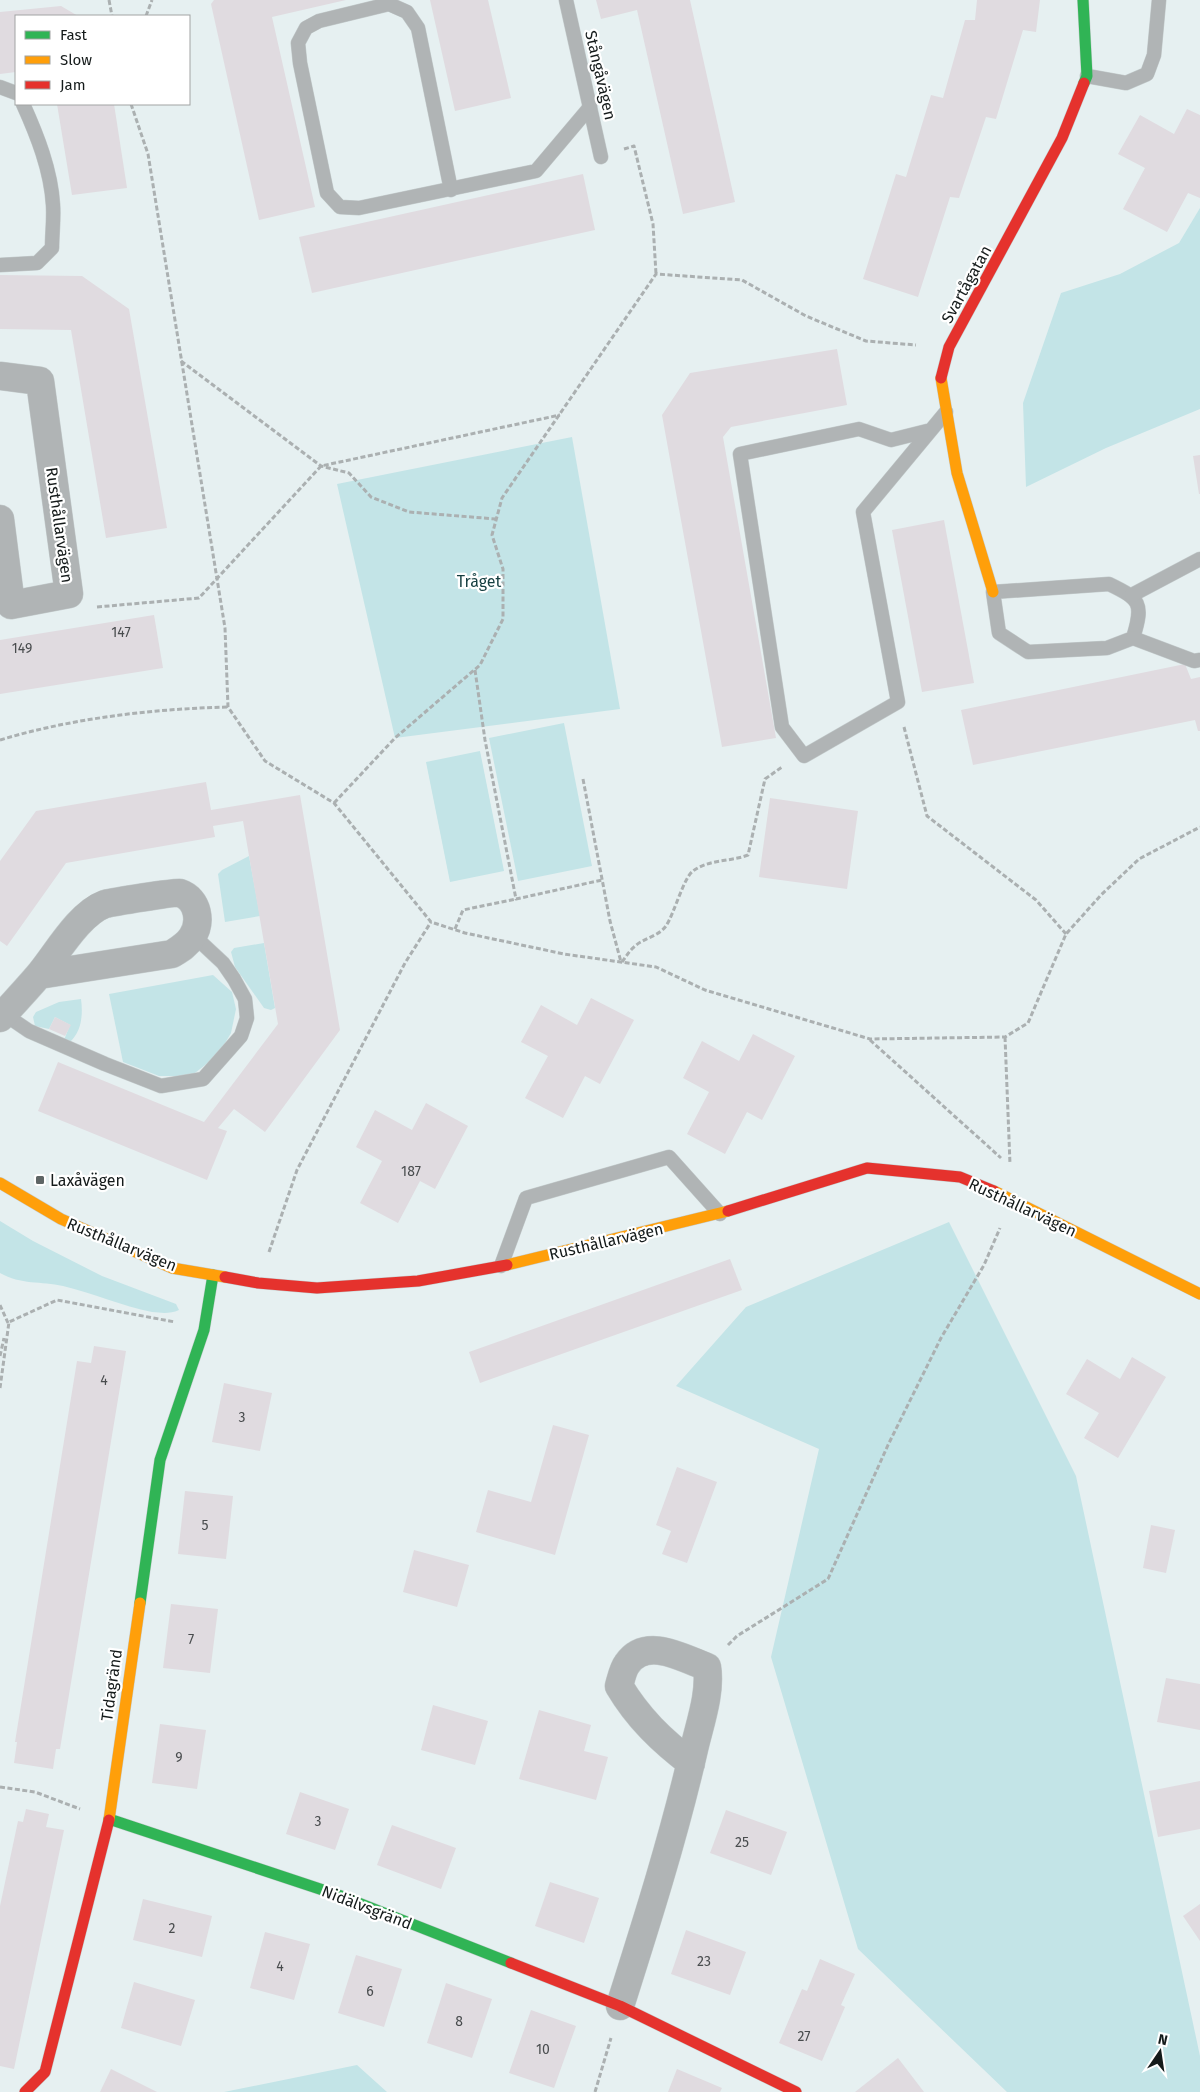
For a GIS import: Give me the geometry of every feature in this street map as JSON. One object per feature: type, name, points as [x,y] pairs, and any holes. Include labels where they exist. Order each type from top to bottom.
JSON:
[{"type":"street","name":"Svartågatan","points":[[993,592],[957,473],[940,374],[949,347],[1062,138],[1087,76],[1083,0]]},
{"type":"street","name":"Rusthållarvägen","points":[[0,376],[40,381],[69,594],[11,605],[0,519]]},
{"type":"street","points":[[2,1016],[39,975],[88,914],[104,904],[178,893],[192,899],[197,910],[197,924],[193,935],[185,946],[172,954],[39,975]]},
{"type":"street","name":"Rusthållarvägen","points":[[0,1183],[61,1219],[172,1268],[258,1283],[317,1288],[400,1282],[501,1266],[720,1214],[867,1168],[960,1177],[1012,1200],[1200,1294]]},
{"type":"street","name":"Tidagränd","points":[[25,2092],[45,2072],[109,1819],[160,1460],[204,1330],[213,1275]]},
{"type":"street","points":[[620,2006],[661,1878],[691,1763],[709,1680],[707,1666],[656,1648],[639,1653],[627,1664],[619,1686],[633,1710],[664,1742],[691,1763]]},
{"type":"street","name":"Nidälvsgränd","points":[[109,1819],[341,1896],[620,2006],[796,2092]]},
{"type":"lane","name":"Stångåvägen","points":[[566,0],[601,157]]},
{"type":"lane","points":[[1087,76],[1126,83],[1147,74],[1154,55],[1159,0]]},
{"type":"lane","points":[[451,190],[418,28],[407,12],[388,4],[319,21],[306,28],[298,43],[300,63],[327,193],[340,207],[359,208],[451,190],[536,170],[590,107]]},
{"type":"lane","points":[[0,88],[15,93]]},
{"type":"lane","points":[[0,265],[37,263],[52,248],[53,204],[46,164],[35,130],[23,105]]},
{"type":"lane","points":[[931,430],[891,440],[859,429],[740,454],[782,727],[804,756],[898,702],[864,512],[931,430],[946,411]]},
{"type":"lane","points":[[1132,595],[1200,559]]},
{"type":"lane","points":[[1133,638],[1139,608],[1132,595],[1109,584],[993,592],[1000,633],[1028,652],[1107,648],[1133,638],[1194,661],[1200,660]]},
{"type":"lane","points":[[2,1016],[29,1031],[161,1086],[203,1079],[241,1036],[247,1018],[245,999],[234,979],[223,963],[193,935]]},
{"type":"lane","points":[[501,1266],[526,1198],[669,1157],[720,1214]]},
{"type":"path","points":[[109,0],[112,15]]},
{"type":"path","points":[[146,15],[152,0]]},
{"type":"path","points":[[131,105],[148,154],[225,628],[228,707],[265,761],[334,803],[430,922],[454,930],[555,952],[656,967],[705,990],[870,1039],[1005,1037],[1028,1023],[1066,934],[1101,895],[1139,859],[1200,827]]},
{"type":"path","points":[[334,803],[395,738],[480,665],[502,619],[503,568],[492,535],[502,498],[561,415],[656,274],[653,224],[634,146],[601,157]]},
{"type":"path","points":[[656,274],[742,280],[806,316],[866,341],[949,347]]},
{"type":"path","points":[[181,361],[321,466],[349,473],[371,497],[409,512],[496,520]]},
{"type":"path","points":[[69,594],[93,608],[199,598],[321,466],[561,415]]},
{"type":"path","points":[[475,669],[485,740],[516,899]]},
{"type":"path","points":[[898,702],[927,816],[1036,900],[1066,934]]},
{"type":"path","points":[[0,740],[64,725],[165,709],[228,707]]},
{"type":"path","points":[[621,962],[635,946],[652,938],[665,928],[691,872],[702,865],[733,861],[748,855],[764,780],[804,756]]},
{"type":"path","points":[[583,779],[602,880],[621,962]]},
{"type":"path","points":[[454,930],[463,910],[602,880]]},
{"type":"path","points":[[258,1283],[298,1170],[405,963],[430,922]]},
{"type":"path","points":[[870,1039],[1010,1167],[1005,1037]]},
{"type":"path","points":[[707,1666],[737,1636],[828,1579],[888,1445],[941,1338],[984,1264],[1012,1200]]},
{"type":"path","points":[[8,1322],[57,1300],[204,1330]]},
{"type":"path","points":[[0,1305],[8,1322],[0,1388]]},
{"type":"path","points":[[0,1356],[8,1322]]},
{"type":"path","points":[[0,1787],[35,1792],[109,1819]]},
{"type":"path","points":[[595,2092],[620,2006]]},
{"type":"green space","points":[[1200,208],[1200,409],[1106,448],[1026,487],[1023,403],[1061,293],[1120,274],[1179,243]]},
{"type":"green space","name":"Tråget","points":[[572,437],[620,709],[395,738],[337,484]]},
{"type":"green space","points":[[564,723],[592,866],[518,881],[489,738]]},
{"type":"green space","points":[[480,751],[504,871],[450,882],[426,762]]},
{"type":"green space","points":[[249,856],[260,916],[225,922],[218,874]]},
{"type":"green space","points":[[264,943],[275,1008],[271,1010],[264,1008],[235,967],[231,952],[234,948]]},
{"type":"green space","points":[[213,975],[232,992],[236,1009],[231,1033],[218,1055],[191,1076],[159,1076],[123,1062],[109,994]]},
{"type":"green space","points":[[81,999],[81,1022],[77,1033],[70,1042],[64,1040],[70,1025],[55,1017],[49,1029],[35,1026],[33,1017],[36,1012],[59,1002]]},
{"type":"green space","points":[[0,1221],[33,1241],[102,1276],[176,1304],[179,1310],[169,1313],[152,1312],[55,1284],[23,1281],[8,1277],[0,1273]]},
{"type":"green space","points":[[949,1222],[1076,1476],[1200,2056],[1200,2092],[1007,2092],[858,1949],[771,1657],[819,1449],[676,1386],[746,1307]]},
{"type":"green space","points":[[357,2065],[387,2092],[224,2092]]},
{"type":"building","points":[[214,0],[346,0],[272,17],[315,207],[259,220],[211,4]]},
{"type":"building","points":[[430,0],[488,0],[511,98],[455,111]]},
{"type":"building","points":[[596,0],[690,0],[735,202],[683,214],[637,10],[601,19]]},
{"type":"building","points":[[977,0],[1040,0],[1036,32],[1023,30],[996,119],[986,117],[959,198],[950,197],[918,297],[863,279],[896,174],[906,177],[931,95],[943,98],[965,20],[975,20]]},
{"type":"building","points":[[61,6],[76,15],[15,15],[15,72],[0,74],[0,12]]},
{"type":"building","points":[[57,105],[114,105],[127,188],[72,195]]},
{"type":"building","points":[[1187,109],[1200,115],[1200,198],[1188,193],[1167,232],[1123,209],[1145,168],[1118,154],[1140,115],[1174,134]]},
{"type":"building","points":[[583,174],[595,230],[312,293],[299,237]]},
{"type":"building","points":[[0,275],[82,276],[129,309],[167,528],[106,538],[71,330],[0,329]]},
{"type":"building","points":[[837,349],[847,405],[731,427],[723,437],[776,738],[722,747],[662,415],[690,373]]},
{"type":"building","points":[[1200,455],[1200,494],[1199,494],[1193,456]]},
{"type":"building","points":[[944,520],[974,683],[922,692],[892,530]]},
{"type":"building","points":[[154,615],[163,668],[0,694],[0,640]]},
{"type":"building","points":[[1185,664],[1191,679],[1200,677],[1200,731],[1198,731],[1195,720],[973,765],[961,710]]},
{"type":"building","points":[[206,782],[211,810],[300,795],[340,1030],[265,1132],[234,1109],[218,1128],[227,1131],[207,1180],[38,1111],[58,1062],[204,1122],[278,1024],[243,821],[213,826],[215,837],[66,863],[7,946],[0,941],[0,861],[36,811]]},
{"type":"building","points":[[770,798],[858,811],[847,889],[759,877]]},
{"type":"building","points":[[591,998],[634,1020],[600,1084],[585,1076],[563,1118],[525,1098],[548,1056],[521,1042],[541,1005],[577,1025]]},
{"type":"building","points":[[55,1017],[71,1025],[65,1036],[49,1029]]},
{"type":"building","points":[[753,1034],[795,1056],[762,1120],[747,1112],[725,1154],[687,1134],[709,1092],[683,1078],[702,1041],[739,1061]]},
{"type":"building","points":[[426,1103],[468,1126],[435,1189],[420,1181],[398,1223],[360,1203],[382,1161],[356,1147],[375,1110],[412,1130]]},
{"type":"building","points":[[730,1259],[742,1290],[480,1383],[469,1352]]},
{"type":"building","points":[[94,1346],[126,1351],[60,1749],[56,1749],[53,1769],[14,1763],[17,1742],[15,1742],[77,1361],[91,1363]]},
{"type":"building","points":[[1132,1357],[1166,1377],[1118,1458],[1084,1438],[1099,1413],[1066,1394],[1087,1359],[1120,1379]]},
{"type":"building","points":[[224,1383],[272,1393],[260,1451],[212,1442]]},
{"type":"building","points":[[553,1425],[589,1435],[555,1555],[476,1532],[488,1490],[531,1502]]},
{"type":"building","points":[[677,1467],[717,1482],[687,1563],[662,1554],[671,1531],[656,1525]]},
{"type":"building","points":[[185,1491],[233,1496],[226,1559],[178,1554]]},
{"type":"building","points":[[1151,1525],[1175,1530],[1166,1573],[1143,1568]]},
{"type":"building","points":[[414,1550],[469,1565],[457,1607],[403,1592]]},
{"type":"building","points":[[171,1604],[218,1609],[210,1673],[163,1668]]},
{"type":"building","points":[[1166,1678],[1200,1684],[1200,1730],[1157,1722]]},
{"type":"building","points":[[433,1705],[488,1721],[475,1765],[421,1750]]},
{"type":"building","points":[[539,1710],[591,1725],[584,1751],[608,1757],[596,1800],[519,1779]]},
{"type":"building","points":[[160,1724],[206,1730],[197,1789],[152,1783]]},
{"type":"building","points":[[1200,1781],[1200,1829],[1158,1837],[1149,1791]]},
{"type":"building","points":[[300,1792],[349,1809],[335,1850],[286,1834]]},
{"type":"building","points":[[26,1809],[49,1814],[46,1827],[64,1830],[14,2069],[0,2066],[0,1906],[18,1821],[23,1822]]},
{"type":"building","points":[[726,1810],[787,1832],[771,1875],[710,1853]]},
{"type":"building","points":[[392,1825],[456,1848],[441,1889],[377,1865]]},
{"type":"building","points":[[550,1882],[599,1898],[584,1943],[535,1926]]},
{"type":"building","points":[[143,1899],[212,1916],[202,1957],[133,1940]]},
{"type":"building","points":[[1200,1904],[1200,1941],[1183,1916]]},
{"type":"building","points":[[686,1930],[746,1952],[730,1995],[671,1974]]},
{"type":"building","points":[[265,1932],[310,1944],[294,2000],[250,1988]]},
{"type":"building","points":[[356,1955],[402,1969],[384,2027],[338,2013]]},
{"type":"building","points":[[820,1959],[855,1974],[841,2005],[845,2007],[822,2061],[779,2043],[802,1989],[807,1991]]},
{"type":"building","points":[[134,1982],[195,2000],[181,2046],[121,2028]]},
{"type":"building","points":[[446,1983],[492,1999],[472,2058],[427,2043]]},
{"type":"building","points":[[531,2010],[576,2026],[554,2088],[509,2073]]},
{"type":"building","points":[[898,2058],[924,2092],[855,2092]]},
{"type":"building","points":[[111,2069],[157,2092],[100,2092]]},
{"type":"building","points":[[677,2069],[722,2088],[720,2092],[668,2092]]},
{"type":"traffic: fast","points":[[1083,0],[1087,76],[1084,83]]},
{"type":"traffic: fast","points":[[140,1603],[160,1460],[204,1330],[213,1275]]},
{"type":"traffic: fast","points":[[109,1819],[341,1896],[511,1963]]},
{"type":"traffic: slow","points":[[941,378],[957,473],[993,592]]},
{"type":"traffic: slow","points":[[0,1183],[61,1219],[172,1268],[225,1277]]},
{"type":"traffic: slow","points":[[994,1191],[1200,1294]]},
{"type":"traffic: slow","points":[[507,1265],[728,1211]]},
{"type":"traffic: slow","points":[[109,1820],[140,1603]]},
{"type":"traffic: jam","points":[[941,378],[949,347],[1062,138],[1084,83]]},
{"type":"traffic: jam","points":[[728,1211],[867,1168],[960,1177],[994,1191]]},
{"type":"traffic: jam","points":[[225,1277],[258,1283],[317,1288],[418,1281],[507,1265]]},
{"type":"traffic: jam","points":[[25,2092],[45,2072],[109,1820]]},
{"type":"traffic: jam","points":[[511,1963],[620,2006],[796,2092]]},
{"type":"place","name":"Laxåvägen","points":[[40,1180]]}]
